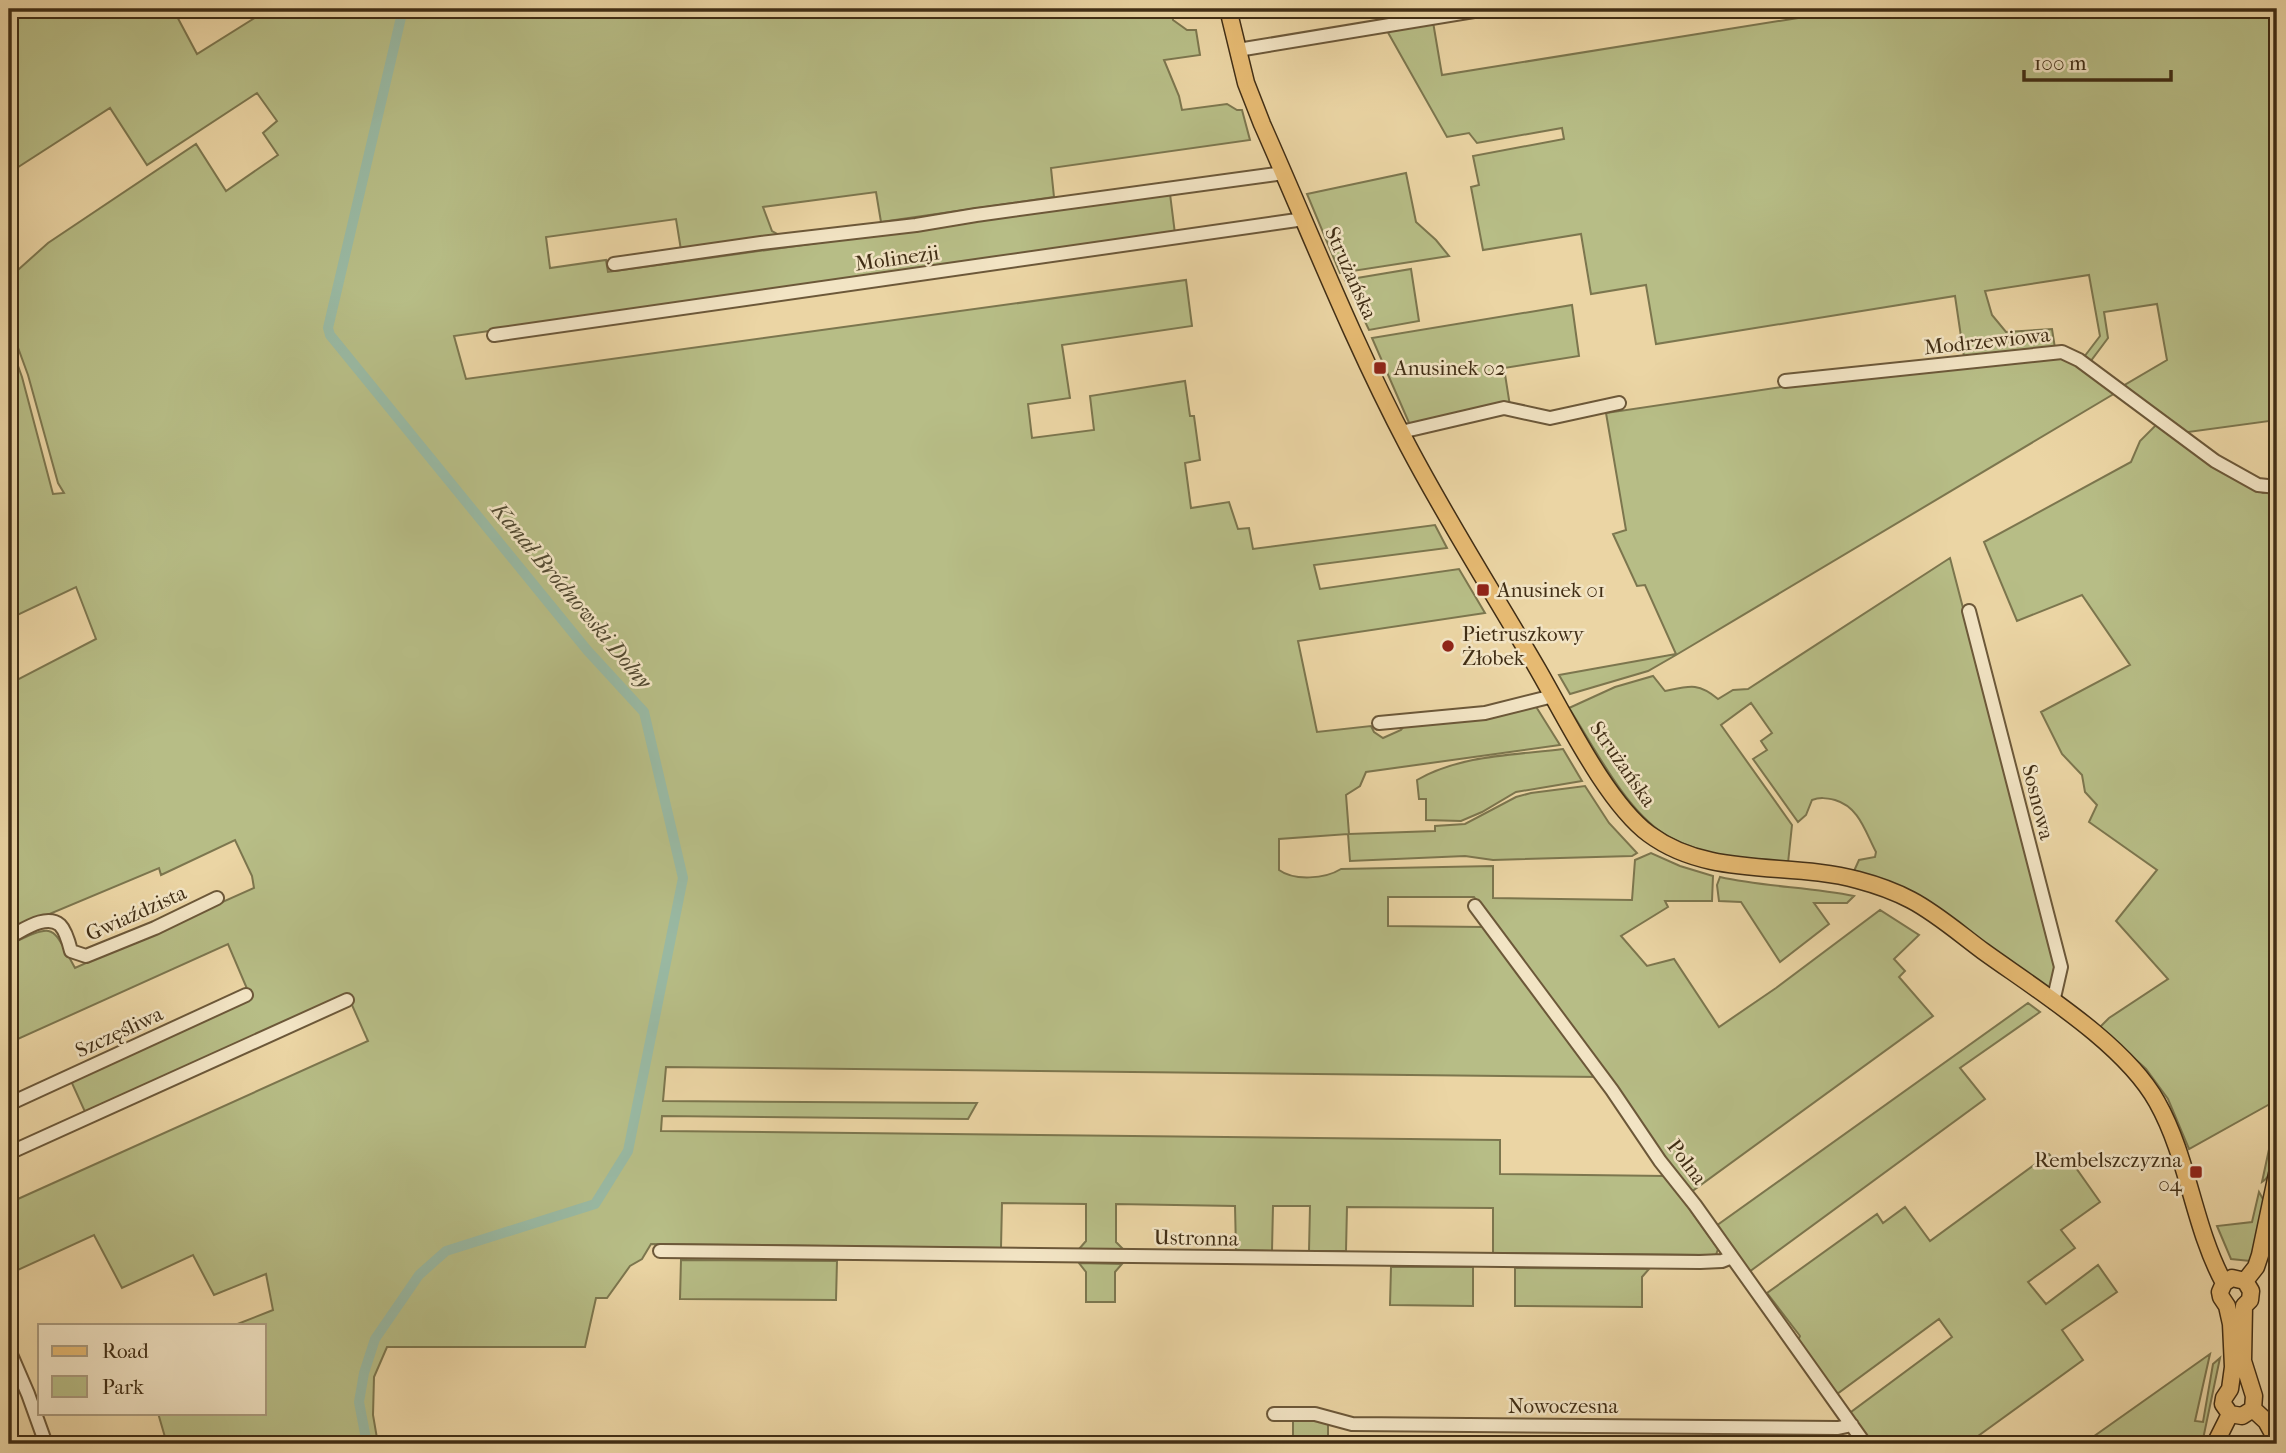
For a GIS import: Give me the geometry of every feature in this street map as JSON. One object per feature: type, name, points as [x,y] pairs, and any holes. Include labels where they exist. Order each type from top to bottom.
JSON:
[{"type":"main road","name":"Strużańska","points":[[1228,9],[1246,83],[1380,390],[1401,432],[1553,696],[1601,777],[1622,806],[1647,833],[1674,849],[1704,860],[1737,866],[1845,876],[1878,885],[1914,901],[2053,1002],[2115,1051],[2156,1099],[2170,1128],[2206,1244],[2224,1283]]},
{"type":"main road","points":[[2245,1280],[2253,1272],[2260,1255],[2277,1174]]},
{"type":"main road","points":[[2227,1306],[2235,1309],[2250,1300],[2251,1291],[2245,1280],[2236,1278],[2221,1287],[2221,1297],[2227,1306],[2231,1324],[2233,1353],[2230,1389],[2223,1404],[2230,1414],[2242,1416],[2253,1409],[2255,1401],[2243,1361],[2244,1306]]},
{"type":"main road","points":[[2230,1389],[2239,1386],[2251,1390]]},
{"type":"main road","points":[[2253,1409],[2266,1421],[2277,1441]]},
{"type":"main road","points":[[2214,1444],[2230,1414]]},
{"type":"street","points":[[1238,50],[1486,9]]},
{"type":"street","points":[[614,264],[1284,173]]},
{"type":"street","name":"Molinezji","points":[[494,335],[1304,219]]},
{"type":"street","name":"Modrzewiowa","points":[[1785,381],[2062,352],[2079,360],[2214,461],[2258,485],[2277,487]]},
{"type":"street","points":[[1401,432],[1504,408],[1550,418],[1619,403]]},
{"type":"street","name":"Sosnowa","points":[[1969,611],[2061,967],[2053,1002]]},
{"type":"street","points":[[1379,723],[1485,713],[1553,696]]},
{"type":"street","name":"Gwiaździsta","points":[[9,937],[45,921],[53,921],[62,927],[71,951],[86,956],[155,928],[217,898]]},
{"type":"street","name":"Polna","points":[[1475,906],[1533,981],[1865,1444]]},
{"type":"street","name":"Szczęśliwa","points":[[9,1104],[246,995]]},
{"type":"street","points":[[9,1153],[347,1000]]},
{"type":"street","name":"Ustronna","points":[[660,1251],[1686,1262],[1713,1262],[1732,1256]]},
{"type":"street","points":[[9,1350],[46,1444]]},
{"type":"street","name":"Nowoczesna","points":[[1274,1414],[1315,1415],[1352,1424],[1838,1428],[1852,1425]]},
{"type":"green space","points":[[9,9],[173,9],[197,54],[269,9],[1172,9],[1173,20],[1187,30],[1196,30],[1200,55],[1164,60],[1182,110],[1227,104],[1242,110],[1250,140],[1051,168],[1054,197],[881,222],[876,192],[763,207],[772,231],[781,236],[681,250],[676,219],[546,237],[550,268],[606,260],[608,272],[1170,194],[1175,234],[454,336],[466,379],[1186,280],[1192,326],[1062,345],[1070,398],[1028,404],[1032,438],[1094,430],[1090,396],[1185,381],[1190,416],[1194,416],[1200,460],[1185,463],[1191,508],[1229,502],[1238,529],[1249,528],[1253,549],[1435,525],[1447,548],[1314,565],[1320,589],[1459,569],[1485,613],[1298,641],[1317,732],[1371,726],[1374,732],[1383,738],[1401,730],[1405,725],[1535,705],[1560,745],[1366,772],[1360,786],[1346,795],[1349,834],[1435,831],[1435,826],[1465,824],[1516,797],[1585,786],[1609,823],[1637,853],[1632,856],[1493,860],[1465,856],[1350,861],[1348,834],[1279,839],[1279,870],[1293,876],[1310,877],[1327,875],[1341,869],[1493,866],[1493,898],[1632,900],[1635,860],[1651,853],[1680,866],[1713,876],[1712,901],[1665,901],[1668,907],[1621,936],[1647,966],[1674,959],[1719,1027],[1880,910],[1919,935],[1894,959],[1905,971],[1899,977],[1933,1016],[1691,1192],[1474,897],[1388,897],[1388,926],[1485,927],[1602,1077],[666,1067],[663,1101],[977,1103],[968,1119],[662,1116],[661,1131],[1500,1140],[1500,1174],[1666,1176],[1718,1249],[1716,1255],[1493,1253],[1493,1208],[1347,1207],[1346,1251],[1309,1251],[1310,1206],[1273,1206],[1272,1251],[1236,1250],[1235,1206],[1116,1204],[1116,1242],[1123,1249],[1079,1249],[1086,1241],[1086,1204],[1002,1203],[1001,1248],[651,1244],[642,1259],[630,1266],[607,1298],[596,1298],[585,1347],[387,1347],[374,1377],[373,1415],[378,1444],[359,1444],[358,1440],[347,1444],[167,1444],[158,1414],[266,1414],[266,1324],[238,1324],[273,1310],[266,1274],[214,1295],[193,1255],[122,1288],[94,1235],[9,1274],[9,1203],[368,1041],[348,996],[86,1114],[71,1081],[251,998],[228,944],[9,1043],[9,945],[36,933],[51,932],[61,943],[75,968],[254,888],[252,876],[235,840],[161,875],[159,868],[9,931],[9,684],[96,639],[76,587],[9,619],[9,341],[22,377],[53,494],[64,493],[58,483],[28,375],[9,323],[9,278],[48,243],[196,144],[226,191],[278,155],[263,133],[277,121],[257,93],[147,165],[110,108],[9,173]]},
{"type":"green space","points":[[1378,9],[1466,9],[1381,22]]},
{"type":"green space","points":[[1854,9],[2277,9],[2277,420],[2181,433],[2123,386],[2167,360],[2157,304],[2104,312],[2108,338],[2090,362],[2084,357],[2100,336],[2089,275],[1985,291],[1992,315],[2006,332],[2052,329],[2055,348],[1964,357],[1955,296],[1656,344],[1646,285],[1591,294],[1581,234],[1483,250],[1471,187],[1479,185],[1473,156],[1564,139],[1562,128],[1477,143],[1469,133],[1447,137],[1386,29],[1433,22],[1442,75]]},
{"type":"green space","points":[[1406,173],[1416,222],[1449,256],[1340,273],[1307,194]]},
{"type":"green space","points":[[1411,269],[1419,321],[1369,330],[1345,280]]},
{"type":"green space","points":[[1572,305],[1579,356],[1504,368],[1510,406],[1410,425],[1372,338]]},
{"type":"green space","points":[[2066,356],[2117,392],[1648,671],[1570,694],[1559,675],[1676,654],[1645,585],[1637,586],[1613,534],[1626,530],[1606,413],[1781,387]]},
{"type":"green space","points":[[2157,424],[2213,466],[2263,493],[2277,491],[2277,1100],[2189,1149],[2168,1099],[2146,1069],[2100,1027],[2109,1018],[2168,979],[2116,921],[2157,870],[2089,822],[2097,805],[2085,792],[2082,775],[2062,754],[2041,712],[2130,665],[2082,595],[2017,621],[1984,542],[2131,462],[2140,441]]},
{"type":"green space","points":[[1950,558],[2057,969],[2050,991],[1913,892],[1854,871],[1859,860],[1875,857],[1876,852],[1856,814],[1843,803],[1826,798],[1812,800],[1806,815],[1798,822],[1753,759],[1767,750],[1761,741],[1772,733],[1751,703],[1721,725],[1792,825],[1788,863],[1707,852],[1663,833],[1636,809],[1623,793],[1569,708],[1615,687],[1653,676],[1665,691],[1693,687],[1705,690],[1718,699],[1733,690],[1748,689]]},
{"type":"green space","points":[[1563,749],[1582,781],[1516,792],[1461,821],[1426,820],[1426,799],[1419,799],[1417,780],[1451,765],[1469,761]]},
{"type":"green space","points":[[1720,877],[1854,896],[1847,903],[1814,903],[1829,924],[1780,962],[1741,902],[1719,901],[1717,885]]},
{"type":"green space","points":[[2028,1003],[2040,1012],[1960,1068],[1985,1099],[1749,1272],[1716,1226]]},
{"type":"green space","points":[[2277,1112],[2274,1160],[2268,1177],[2262,1182]]},
{"type":"green space","points":[[2049,1154],[2061,1168],[2071,1161],[2100,1202],[2061,1230],[2075,1248],[2028,1282],[2046,1304],[2098,1265],[2117,1292],[2062,1330],[2083,1360],[1967,1444],[1871,1444],[1847,1415],[1952,1337],[1939,1319],[1837,1394],[1798,1340],[1800,1336],[1767,1293],[1877,1214],[1883,1223],[1905,1207],[1930,1241]]},
{"type":"green space","points":[[2259,1192],[2264,1201],[2253,1254],[2250,1261],[2231,1259],[2217,1226],[2252,1222]]},
{"type":"green space","points":[[681,1260],[837,1261],[836,1300],[680,1299]]},
{"type":"green space","points":[[1079,1263],[1122,1264],[1115,1272],[1115,1302],[1086,1302],[1086,1272]]},
{"type":"green space","points":[[1391,1267],[1473,1267],[1473,1306],[1390,1305]]},
{"type":"green space","points":[[1515,1268],[1649,1269],[1642,1277],[1642,1307],[1515,1306]]},
{"type":"green space","points":[[2210,1354],[2195,1421],[2203,1422],[2213,1364],[2220,1358],[2202,1444],[2190,1444],[2190,1440],[2184,1444],[2083,1444]]},
{"type":"green space","points":[[1293,1420],[1319,1420],[1328,1424],[1328,1444],[1293,1444]]},
{"type":"waterway","name":"Kanał Bródnowski Dolny","points":[[367,1444],[359,1402],[364,1373],[375,1339],[419,1275],[446,1251],[595,1204],[628,1151],[683,878],[644,712],[587,650],[330,335],[328,328],[403,9]]},
{"type":"place","name":"Anusinek 02","points":[[1380,368]]},
{"type":"place","name":"Anusinek 01","points":[[1483,590]]},
{"type":"place","name":"Pietruszkowy Żłobek","points":[[1448,646]]},
{"type":"place","name":"Rembelszczyzna 04","points":[[2196,1172]]}]
